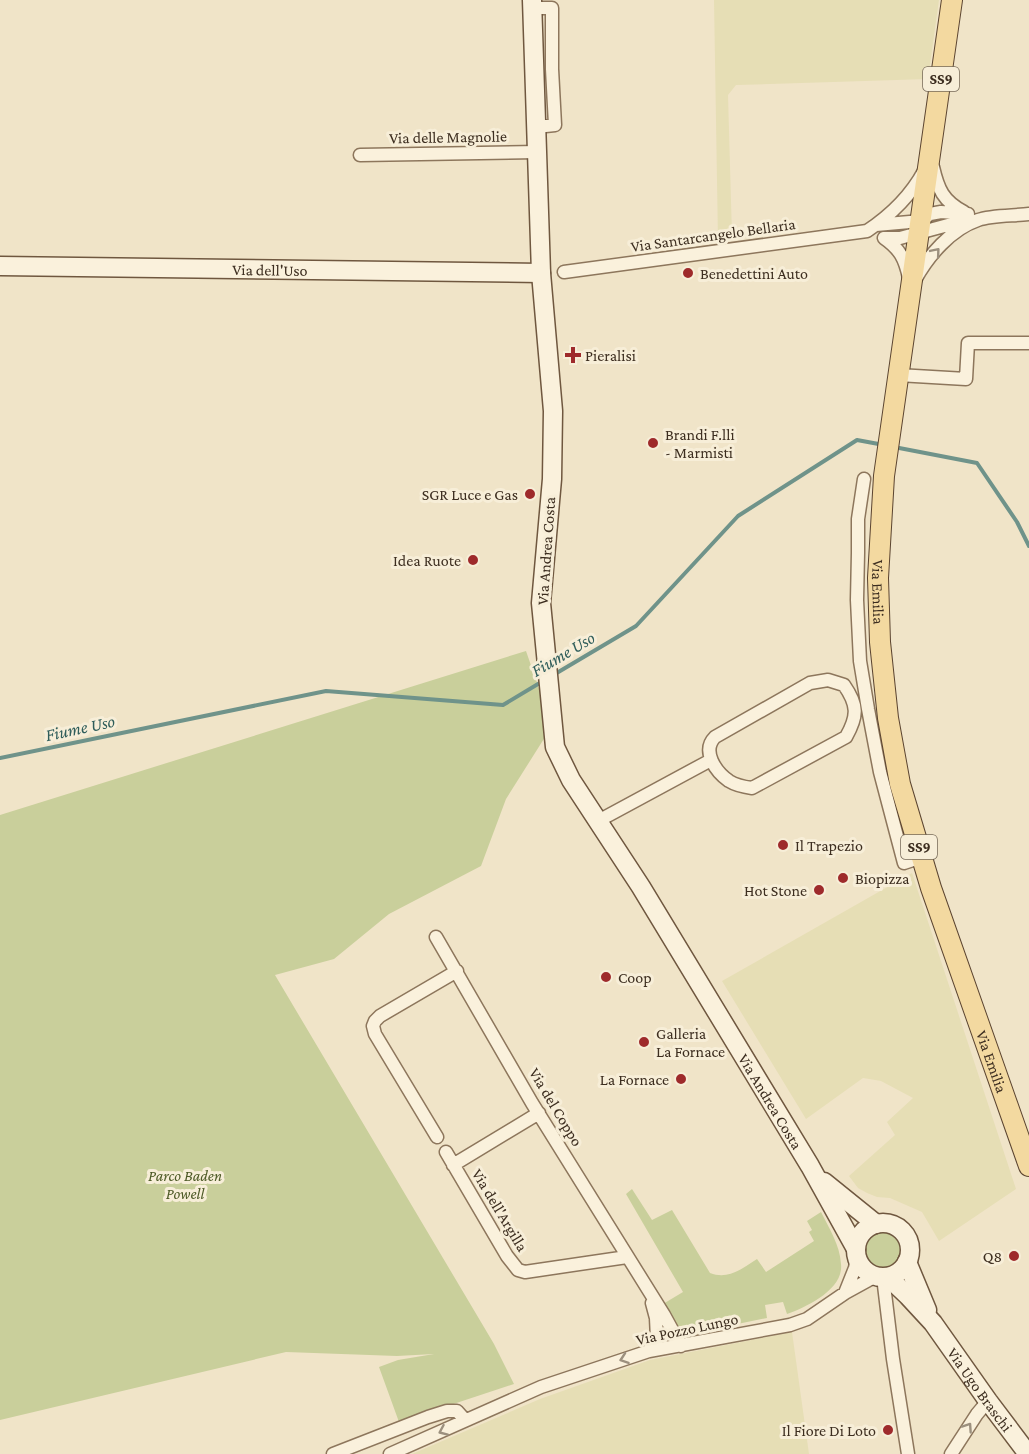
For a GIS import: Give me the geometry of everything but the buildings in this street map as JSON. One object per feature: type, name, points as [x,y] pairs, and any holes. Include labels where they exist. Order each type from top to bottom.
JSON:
[{"type":"main road","name":"Via Emilia","points":[[952,0],[884,476],[878,578],[880,642],[888,718],[900,784],[931,888],[1029,1166]]},
{"type":"street","points":[[532,4],[552,4],[555,125],[536,127]]},
{"type":"street","name":"Via Andrea Costa","points":[[532,4],[541,273],[553,411],[552,479],[541,603],[555,747],[568,775],[641,887],[815,1174],[857,1253]]},
{"type":"street","name":"Via delle Magnolie","points":[[360,156],[537,152]]},
{"type":"street","points":[[930,157],[937,184],[946,200],[973,219]]},
{"type":"street","points":[[871,228],[901,204],[914,188],[930,157]]},
{"type":"street","name":"Via Santarcangelo Bellaria","points":[[871,228],[885,238],[900,238],[920,227],[930,214],[940,212],[973,219],[1029,214]]},
{"type":"street","name":"Via Santarcangelo Bellaria","points":[[911,289],[917,277],[941,245],[973,219]]},
{"type":"street","name":"Via Santarcangelo Bellaria","points":[[564,272],[871,228],[920,227]]},
{"type":"street","points":[[885,238],[897,248],[902,257],[911,289]]},
{"type":"street","name":"Via dell'Uso","points":[[0,266],[541,273]]},
{"type":"street","points":[[897,383],[966,379],[968,344],[1029,343]]},
{"type":"street","points":[[864,479],[858,519],[857,600],[866,700],[880,772],[904,864],[922,857]]},
{"type":"street","points":[[835,681],[844,685],[854,702],[854,724],[846,737],[752,788],[730,782],[711,760],[708,753],[709,744],[715,737],[810,683],[835,681]]},
{"type":"street","points":[[598,821],[711,760]]},
{"type":"street","name":"Via del Coppo","points":[[436,937],[539,1113],[681,1346]]},
{"type":"street","points":[[437,1137],[375,1034],[373,1026],[380,1016],[457,971]]},
{"type":"street","name":"Via dell'Argilla","points":[[453,1165],[539,1113]]},
{"type":"street","name":"Via dell'Argilla","points":[[446,1152],[507,1256],[518,1269],[525,1272],[627,1257]]},
{"type":"street","name":"Via Andrea Costa","points":[[815,1174],[876,1224]]},
{"type":"street","points":[[845,1293],[855,1268],[858,1240],[868,1227],[885,1223],[894,1225],[907,1237],[910,1245],[908,1262],[903,1269],[896,1274],[882,1277],[864,1269],[857,1253]]},
{"type":"street","name":"Via Ugo Braschi","points":[[908,1262],[933,1323]]},
{"type":"street","points":[[882,1277],[904,1452]]},
{"type":"street","name":"Via Ugo Braschi","points":[[882,1277],[908,1296],[933,1323],[987,1401],[1028,1454]]},
{"type":"street","name":"Via Pozzo Lungo","points":[[390,1454],[541,1387],[649,1351],[790,1325],[807,1319],[845,1293],[882,1277]]},
{"type":"street","name":"Via del Coppo","points":[[649,1351],[657,1339],[656,1318],[650,1293]]},
{"type":"street","points":[[951,1454],[987,1401]]},
{"type":"street","points":[[333,1454],[447,1411],[457,1411],[465,1420]]},
{"type":"shaded area","points":[[714,0],[939,0],[928,79],[736,85],[728,95],[732,236],[718,241]]},
{"type":"shaded area","points":[[912,873],[1016,1189],[939,1241],[922,1212],[890,1198],[867,1193],[858,1188],[849,1176],[895,1135],[887,1122],[913,1098],[881,1081],[863,1078],[806,1119],[722,981]]},
{"type":"shaded area","points":[[792,1332],[809,1454],[412,1454],[540,1399],[650,1360]]},
{"type":"green space","name":"Parco Baden Powell","points":[[526,651],[552,726],[506,799],[481,866],[389,914],[334,959],[275,975],[494,1344],[514,1384],[399,1422],[379,1367],[398,1360],[434,1354],[397,1356],[286,1352],[0,1420],[0,815]]},
{"type":"green space","points":[[632,1189],[652,1220],[672,1210],[710,1273],[717,1275],[735,1272],[757,1259],[766,1272],[814,1241],[807,1221],[821,1212],[839,1250],[841,1264],[837,1281],[831,1289],[814,1302],[787,1314],[783,1302],[765,1305],[767,1318],[689,1334],[684,1332],[673,1322],[663,1304],[683,1292],[626,1194]]},
{"type":"green space","points":[[884,1231],[897,1237],[903,1250],[897,1263],[884,1269],[871,1263],[865,1250],[871,1237]]},
{"type":"waterway","name":"Fiume Uso","points":[[555,674],[636,626],[738,516],[857,440],[884,445]]},
{"type":"waterway","name":"Fiume Uso","points":[[894,447],[977,463],[1017,522],[1029,546]]},
{"type":"waterway","name":"Fiume Uso","points":[[0,758],[326,691],[503,705],[543,681]]},
{"type":"place","name":"Benedettini Auto","points":[[688,273]]},
{"type":"place","name":"Pieralisi","points":[[573,355]]},
{"type":"place","name":"Brandi F.lli - Marmisti","points":[[653,443]]},
{"type":"place","name":"SGR Luce e Gas","points":[[530,494]]},
{"type":"place","name":"Idea Ruote","points":[[473,560]]},
{"type":"place","name":"Il Trapezio","points":[[783,845]]},
{"type":"place","name":"Biopizza","points":[[843,878]]},
{"type":"place","name":"Hot Stone","points":[[819,890]]},
{"type":"place","name":"Coop","points":[[606,977]]},
{"type":"place","name":"Galleria La Fornace","points":[[644,1042]]},
{"type":"place","name":"La Fornace","points":[[681,1079]]},
{"type":"place","name":"Q8","points":[[1014,1256]]},
{"type":"place","name":"Il Fiore Di Loto","points":[[888,1430]]}]
